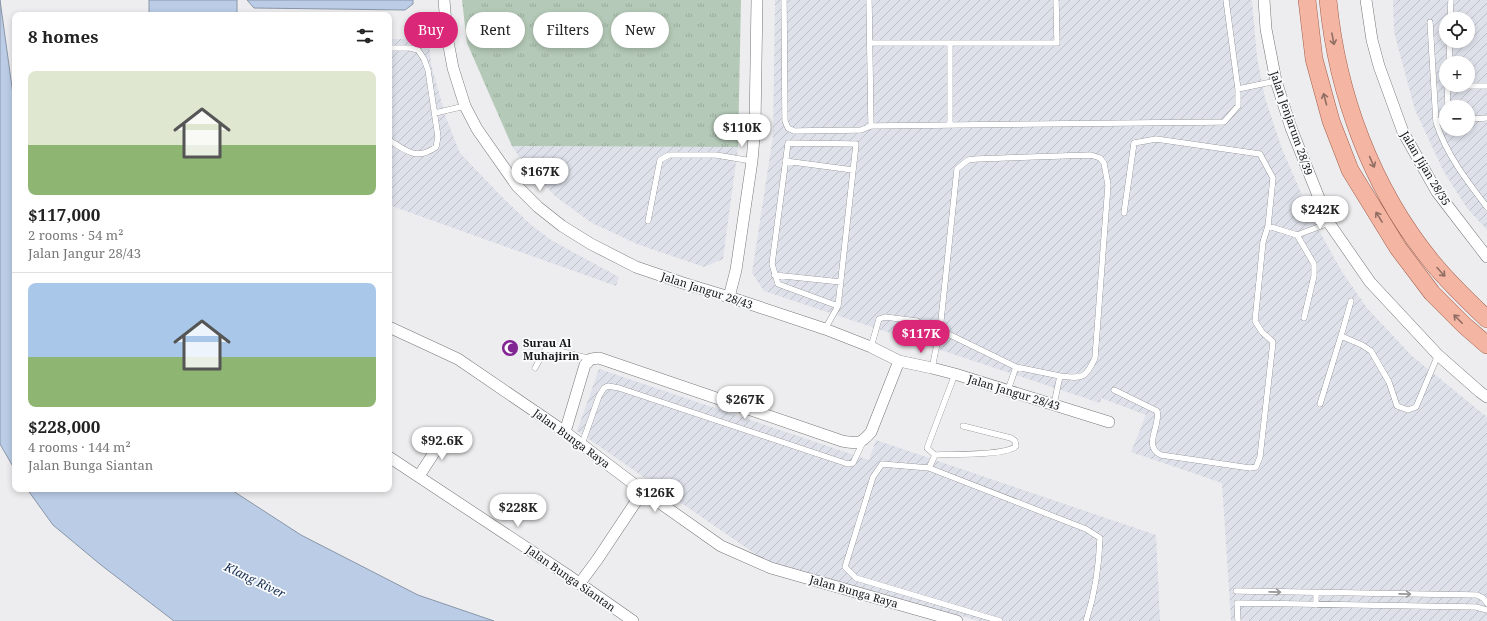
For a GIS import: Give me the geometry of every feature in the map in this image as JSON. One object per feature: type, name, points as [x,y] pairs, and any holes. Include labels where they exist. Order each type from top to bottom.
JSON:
[{"type":"main road","points":[[1307,0],[1314,59],[1331,120],[1350,170],[1398,248],[1432,293],[1464,325],[1487,345]]},
{"type":"main road","points":[[1328,0],[1338,66],[1352,114],[1370,160],[1404,223],[1432,262],[1487,320]]},
{"type":"street","name":"Jalan Jangur 28/43","points":[[444,0],[447,36],[453,68],[465,106],[477,129],[517,186],[538,207],[562,226],[592,244],[636,267],[683,283],[729,296],[825,329],[872,347],[899,361],[955,374],[1109,422]]},
{"type":"street","points":[[729,296],[736,270],[752,161],[755,126],[757,0]]},
{"type":"street","name":"Jalan Jenjarum 28/39","points":[[1264,0],[1266,29],[1276,81],[1291,128],[1329,223],[1370,282],[1438,355],[1487,397]]},
{"type":"street","name":"Jalan Jijan 28/35","points":[[1366,0],[1372,40],[1379,66],[1403,132],[1437,192],[1487,257]]},
{"type":"street","name":"Jalan Bunga Raya","points":[[392,328],[458,358],[582,444],[643,491],[721,546],[771,568],[957,621]]},
{"type":"street","points":[[565,432],[584,365],[591,358],[599,358],[842,441],[854,443],[863,441],[872,432],[899,361]]},
{"type":"street","points":[[419,476],[446,434]]},
{"type":"street","name":"Jalan Bunga Siantan","points":[[392,459],[580,583],[633,621]]},
{"type":"street","points":[[580,583],[643,491]]},
{"type":"lane","points":[[784,0],[785,122],[788,128],[794,131],[861,130],[870,126],[950,124],[1224,122],[1238,106],[1238,89],[1226,0]]},
{"type":"lane","points":[[869,0],[870,126]]},
{"type":"lane","points":[[870,43],[1057,43],[1056,0]]},
{"type":"lane","points":[[1450,12],[1451,0]]},
{"type":"lane","points":[[1430,22],[1436,122],[1439,132],[1460,171],[1487,208]]},
{"type":"lane","points":[[950,43],[950,124]]},
{"type":"lane","points":[[392,48],[410,48],[418,50],[424,59],[435,113],[438,137],[436,147],[428,153],[416,154],[406,151],[392,142]]},
{"type":"lane","points":[[1238,89],[1276,81]]},
{"type":"lane","points":[[1475,86],[1487,86]]},
{"type":"lane","points":[[435,113],[465,106]]},
{"type":"lane","points":[[1475,119],[1487,118]]},
{"type":"lane","points":[[1114,390],[1158,411],[1159,417],[1152,442],[1155,453],[1250,468],[1256,467],[1260,457],[1273,342],[1262,332],[1255,320],[1263,242],[1268,226],[1273,178],[1260,154],[1156,139],[1134,143],[1124,213]]},
{"type":"lane","points":[[825,329],[838,306],[856,144],[788,143],[772,264],[774,275],[778,284],[838,306]]},
{"type":"lane","points":[[648,221],[660,160],[669,155],[716,155],[752,161]]},
{"type":"lane","points":[[932,368],[940,330],[957,169],[968,160],[976,159],[1090,155],[1100,158],[1104,162],[1108,185],[1095,358],[1088,372],[1079,378],[1060,376],[1016,367],[940,330]]},
{"type":"lane","points":[[785,161],[853,170]]},
{"type":"lane","points":[[1268,226],[1297,235],[1329,223]]},
{"type":"lane","points":[[1297,235],[1314,264],[1314,276],[1304,318]]},
{"type":"lane","points":[[774,275],[841,282]]},
{"type":"lane","points":[[1320,404],[1351,301]]},
{"type":"lane","points":[[872,347],[879,319],[885,317],[917,320]]},
{"type":"lane","points":[[1341,336],[1362,345],[1371,351],[1389,382],[1397,406],[1408,410],[1416,406],[1438,355]]},
{"type":"lane","points":[[535,368],[545,350],[551,349],[591,358]]},
{"type":"lane","points":[[1008,390],[1016,367]]},
{"type":"lane","points":[[955,374],[927,448],[935,455],[1001,452],[1013,450],[1016,446],[1015,441],[1011,438],[963,426]]},
{"type":"lane","points":[[1054,404],[1060,376]]},
{"type":"lane","points":[[582,444],[599,396],[604,388],[608,386],[848,464],[853,463],[863,441]]},
{"type":"lane","points":[[929,468],[935,455]]},
{"type":"lane","points":[[1000,621],[856,578],[845,567],[873,477],[882,464],[929,468],[1086,529],[1100,538],[1099,559],[1086,621]]},
{"type":"lane","points":[[1236,591],[1477,595],[1483,598],[1487,603]]},
{"type":"lane","points":[[1316,592],[1316,605]]},
{"type":"lane","points":[[1238,621],[1237,603],[1476,607],[1487,610]]},
{"type":"shaded area","points":[[775,0],[1252,0],[1257,57],[1265,98],[1282,149],[1311,216],[1342,272],[1367,308],[1412,356],[1487,417],[1487,621],[1231,621],[1222,483],[1131,452],[1146,415],[1101,398],[1100,403],[764,291],[752,273],[773,136]]},
{"type":"shaded area","points":[[1393,0],[1487,0],[1487,230],[1467,208],[1444,172],[1415,110],[1394,32]]},
{"type":"shaded area","points":[[392,39],[404,39],[404,48],[430,48],[431,64],[446,118],[460,153],[499,194],[530,224],[551,240],[619,277],[616,286],[392,206]]},
{"type":"shaded area","points":[[512,146],[738,147],[723,259],[704,267],[637,244],[592,223],[556,197],[524,164]]},
{"type":"shaded area","points":[[599,369],[869,460],[876,440],[1156,535],[1160,621],[979,621],[764,560],[577,431]]},
{"type":"green space","points":[[462,0],[741,0],[738,147],[512,146],[469,48],[525,48],[525,12],[466,12],[466,34]]},
{"type":"water","points":[[0,0],[12,87],[12,465],[0,444]]},
{"type":"water","points":[[149,0],[237,0],[237,12],[149,12]]},
{"type":"water","points":[[247,0],[413,0],[413,4],[405,10],[254,8]]},
{"type":"water","name":"Klang River","points":[[29,492],[235,492],[301,535],[418,595],[494,621],[174,621],[101,565],[53,525]]},
{"type":"place","name":"Surau Al Muhajirin","points":[[510,348]]}]
